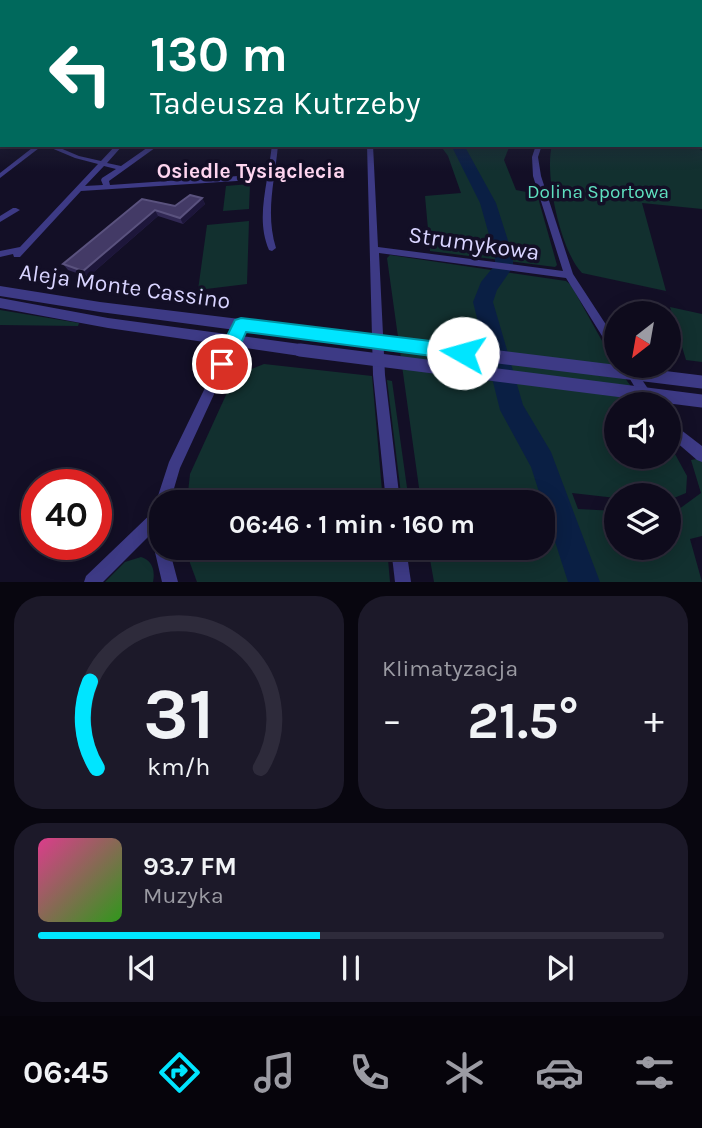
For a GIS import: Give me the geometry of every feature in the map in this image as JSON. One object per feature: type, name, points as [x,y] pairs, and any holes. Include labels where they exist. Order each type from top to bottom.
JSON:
[{"type":"street","points":[[0,176],[37,147]]},
{"type":"street","points":[[53,147],[121,168]]},
{"type":"street","points":[[0,254],[20,252],[118,147]]},
{"type":"street","points":[[108,188],[105,180],[153,147]]},
{"type":"street","points":[[272,248],[267,234],[275,147]]},
{"type":"street","points":[[370,147],[379,375],[392,490]]},
{"type":"street","points":[[538,147],[535,158],[537,176],[569,275],[604,330]]},
{"type":"street","points":[[80,189],[272,176]]},
{"type":"street","points":[[0,219],[16,210]]},
{"type":"street","name":"Strumykowa","points":[[374,249],[569,275]]},
{"type":"street","name":"Aleja Monte Cassino","points":[[0,291],[100,307],[702,382]]},
{"type":"street","name":"Aleja Monte Cassino","points":[[0,303],[108,323],[300,350],[702,401]]},
{"type":"street","points":[[167,490],[174,467],[241,325]]},
{"type":"street","points":[[681,437],[702,455]]},
{"type":"street","points":[[92,582],[149,525]]},
{"type":"street","points":[[165,560],[170,582]]},
{"type":"street","points":[[401,560],[404,582]]},
{"type":"green space","points":[[441,147],[509,147],[504,160],[516,190],[537,194],[557,265],[555,267],[430,251],[425,196],[461,193],[448,156]]},
{"type":"green space","name":"Dolina Sportowa","points":[[552,147],[697,147],[702,151],[702,209],[642,203],[666,291],[582,273],[574,263],[561,231],[552,193]]},
{"type":"green space","points":[[250,184],[249,209],[223,211],[226,186]]},
{"type":"green space","points":[[249,221],[247,284],[198,290],[207,225]]},
{"type":"green space","points":[[390,255],[566,281],[571,285],[604,344],[604,378],[625,378],[635,392],[604,392],[604,469],[681,469],[681,465],[687,476],[686,493],[681,495],[681,483],[604,483],[604,497],[572,493],[578,509],[604,510],[604,560],[681,560],[681,508],[701,493],[691,460],[702,458],[702,536],[690,539],[702,582],[434,582],[430,560],[555,560],[555,490],[419,490],[387,258]]},
{"type":"green space","points":[[681,309],[702,314],[702,362],[686,360],[681,343]]},
{"type":"green space","points":[[0,310],[79,323],[78,326],[0,325]]},
{"type":"green space","points":[[264,364],[372,376],[382,490],[188,490],[190,474],[231,384],[244,372]]},
{"type":"green space","points":[[387,380],[392,381],[407,490],[401,490]]},
{"type":"green space","points":[[141,557],[152,567],[153,582],[105,582],[125,562]]},
{"type":"green space","points":[[190,560],[388,560],[390,582],[197,582]]},
{"type":"building","points":[[190,195],[202,198],[180,218],[155,210],[83,271],[63,264],[142,199],[175,206]]},
{"type":"waterway","points":[[458,147],[488,203],[504,256],[504,267],[488,287],[483,302],[512,410],[542,461],[584,582]]},
{"type":"district","name":"Osiedle Tysiąclecia","points":[[251,171]]},
{"type":"route","points":[[222,364],[241,325],[463,353]]}]
